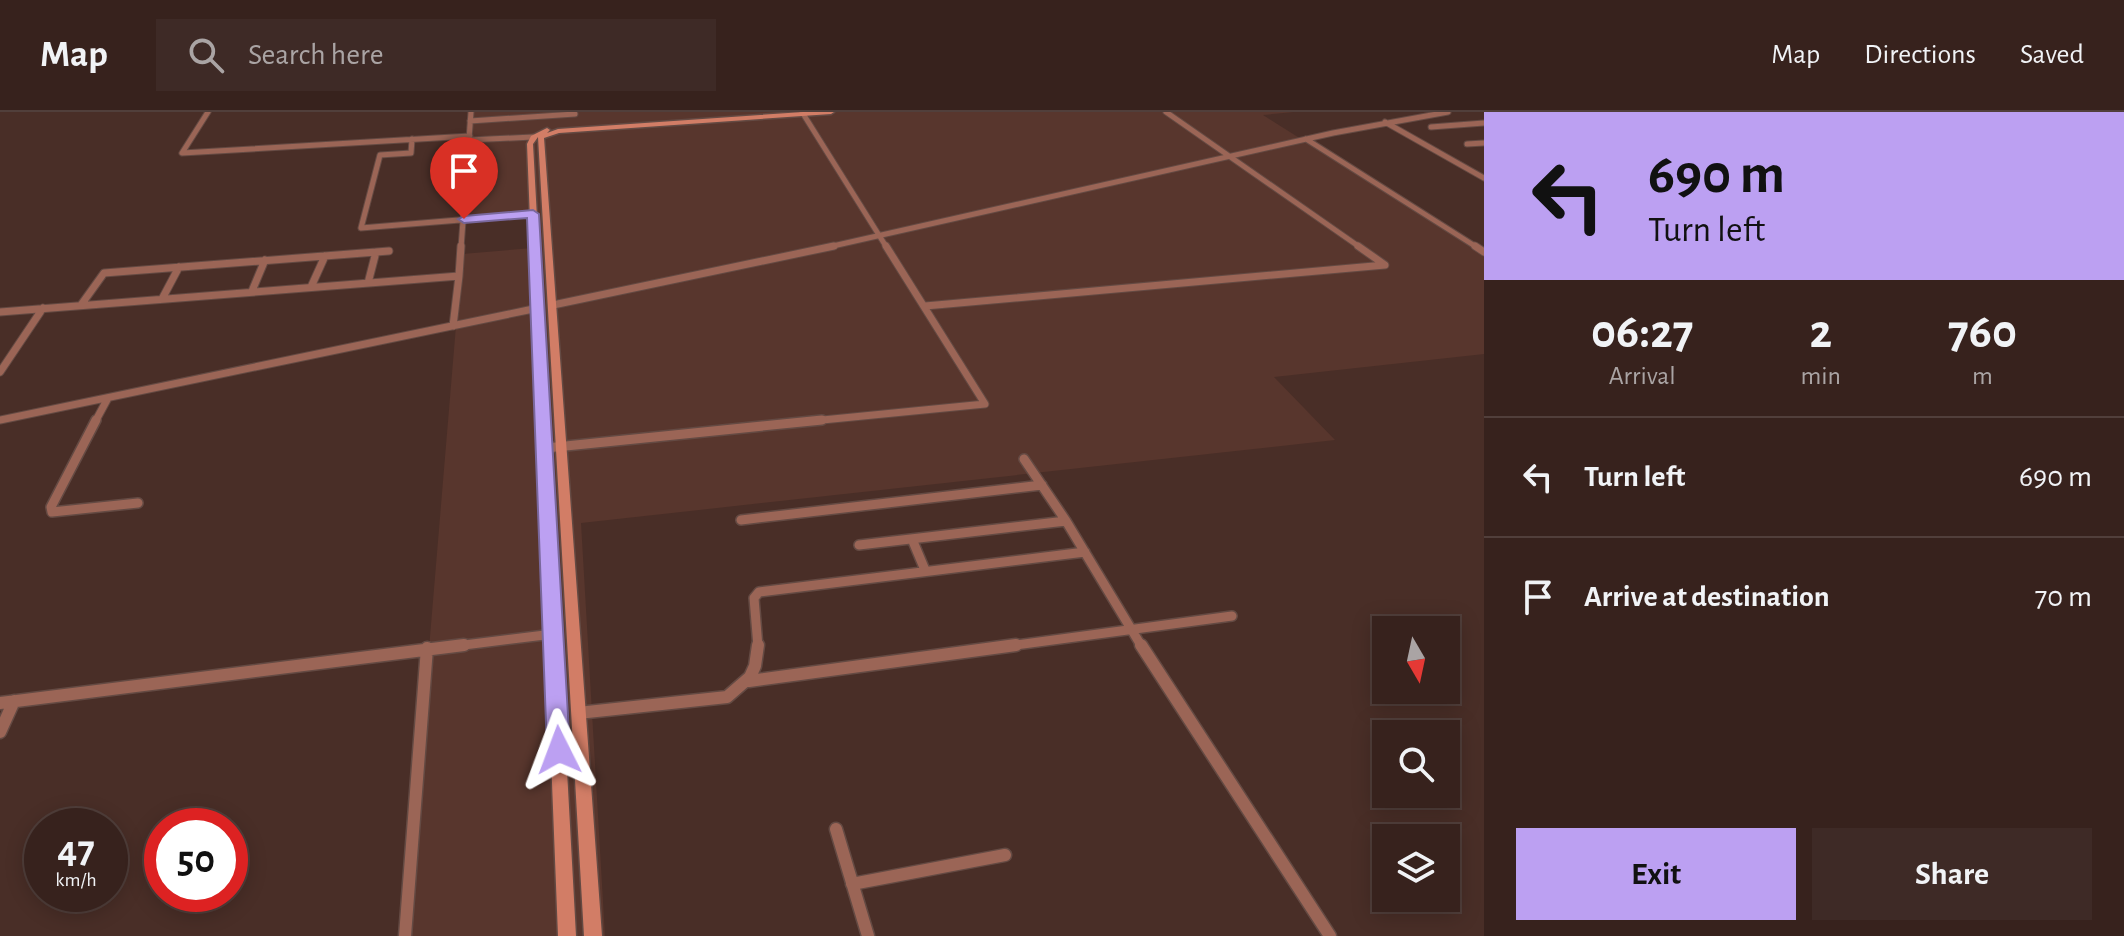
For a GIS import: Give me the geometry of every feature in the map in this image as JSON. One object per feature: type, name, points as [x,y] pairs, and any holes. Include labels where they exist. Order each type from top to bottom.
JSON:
[{"type":"main road","points":[[567,936],[530,144],[533,137],[557,128],[788,112]]},
{"type":"main road","points":[[593,936],[541,137],[546,133],[831,112]]},
{"type":"main road","points":[[536,276],[550,275]]},
{"type":"main road","points":[[540,343],[555,342]]},
{"type":"street","points":[[208,112],[182,153],[412,139],[533,137]]},
{"type":"street","points":[[453,326],[471,112]]},
{"type":"street","points":[[925,306],[1385,265],[1166,112]]},
{"type":"street","points":[[553,305],[880,237],[1306,139],[1448,112]]},
{"type":"street","points":[[546,448],[985,404],[803,113]]},
{"type":"street","points":[[470,121],[575,114]]},
{"type":"street","points":[[1385,122],[1484,178]]},
{"type":"street","points":[[1431,127],[1483,124]]},
{"type":"street","points":[[412,139],[411,153],[380,155],[361,228],[533,214]]},
{"type":"street","points":[[1306,139],[1484,252]]},
{"type":"street","points":[[1467,144],[1484,143]]},
{"type":"street","points":[[81,305],[104,273],[389,251]]},
{"type":"street","points":[[368,283],[376,252]]},
{"type":"street","points":[[311,287],[325,256]]},
{"type":"street","points":[[252,291],[265,260]]},
{"type":"street","points":[[162,299],[179,267]]},
{"type":"street","points":[[0,312],[459,276]]},
{"type":"street","points":[[0,372],[43,308]]},
{"type":"street","points":[[0,420],[538,308]]},
{"type":"street","points":[[108,398],[51,507],[52,512],[138,503]]},
{"type":"street","points":[[1024,459],[1066,521],[1164,683],[1330,936]]},
{"type":"street","points":[[741,520],[1042,485]]},
{"type":"street","points":[[859,545],[1066,521]]},
{"type":"street","points":[[912,539],[925,570]]},
{"type":"street","points":[[578,713],[727,697],[749,681],[756,669],[754,594],[1085,552]]},
{"type":"street","points":[[749,681],[1232,616]]},
{"type":"street","points":[[0,703],[553,634]]},
{"type":"street","points":[[405,936],[427,648]]},
{"type":"street","points":[[0,732],[14,701]]},
{"type":"street","points":[[836,829],[868,936]]},
{"type":"street","points":[[852,884],[1005,855]]},
{"type":"shaded area","points":[[472,112],[1294,112],[1263,115],[1484,254],[1484,354],[1274,377],[1335,440],[581,523],[605,936],[405,936],[462,254],[533,248],[531,214],[464,218]]},
{"type":"route","points":[[464,219],[533,214],[559,750]]}]
